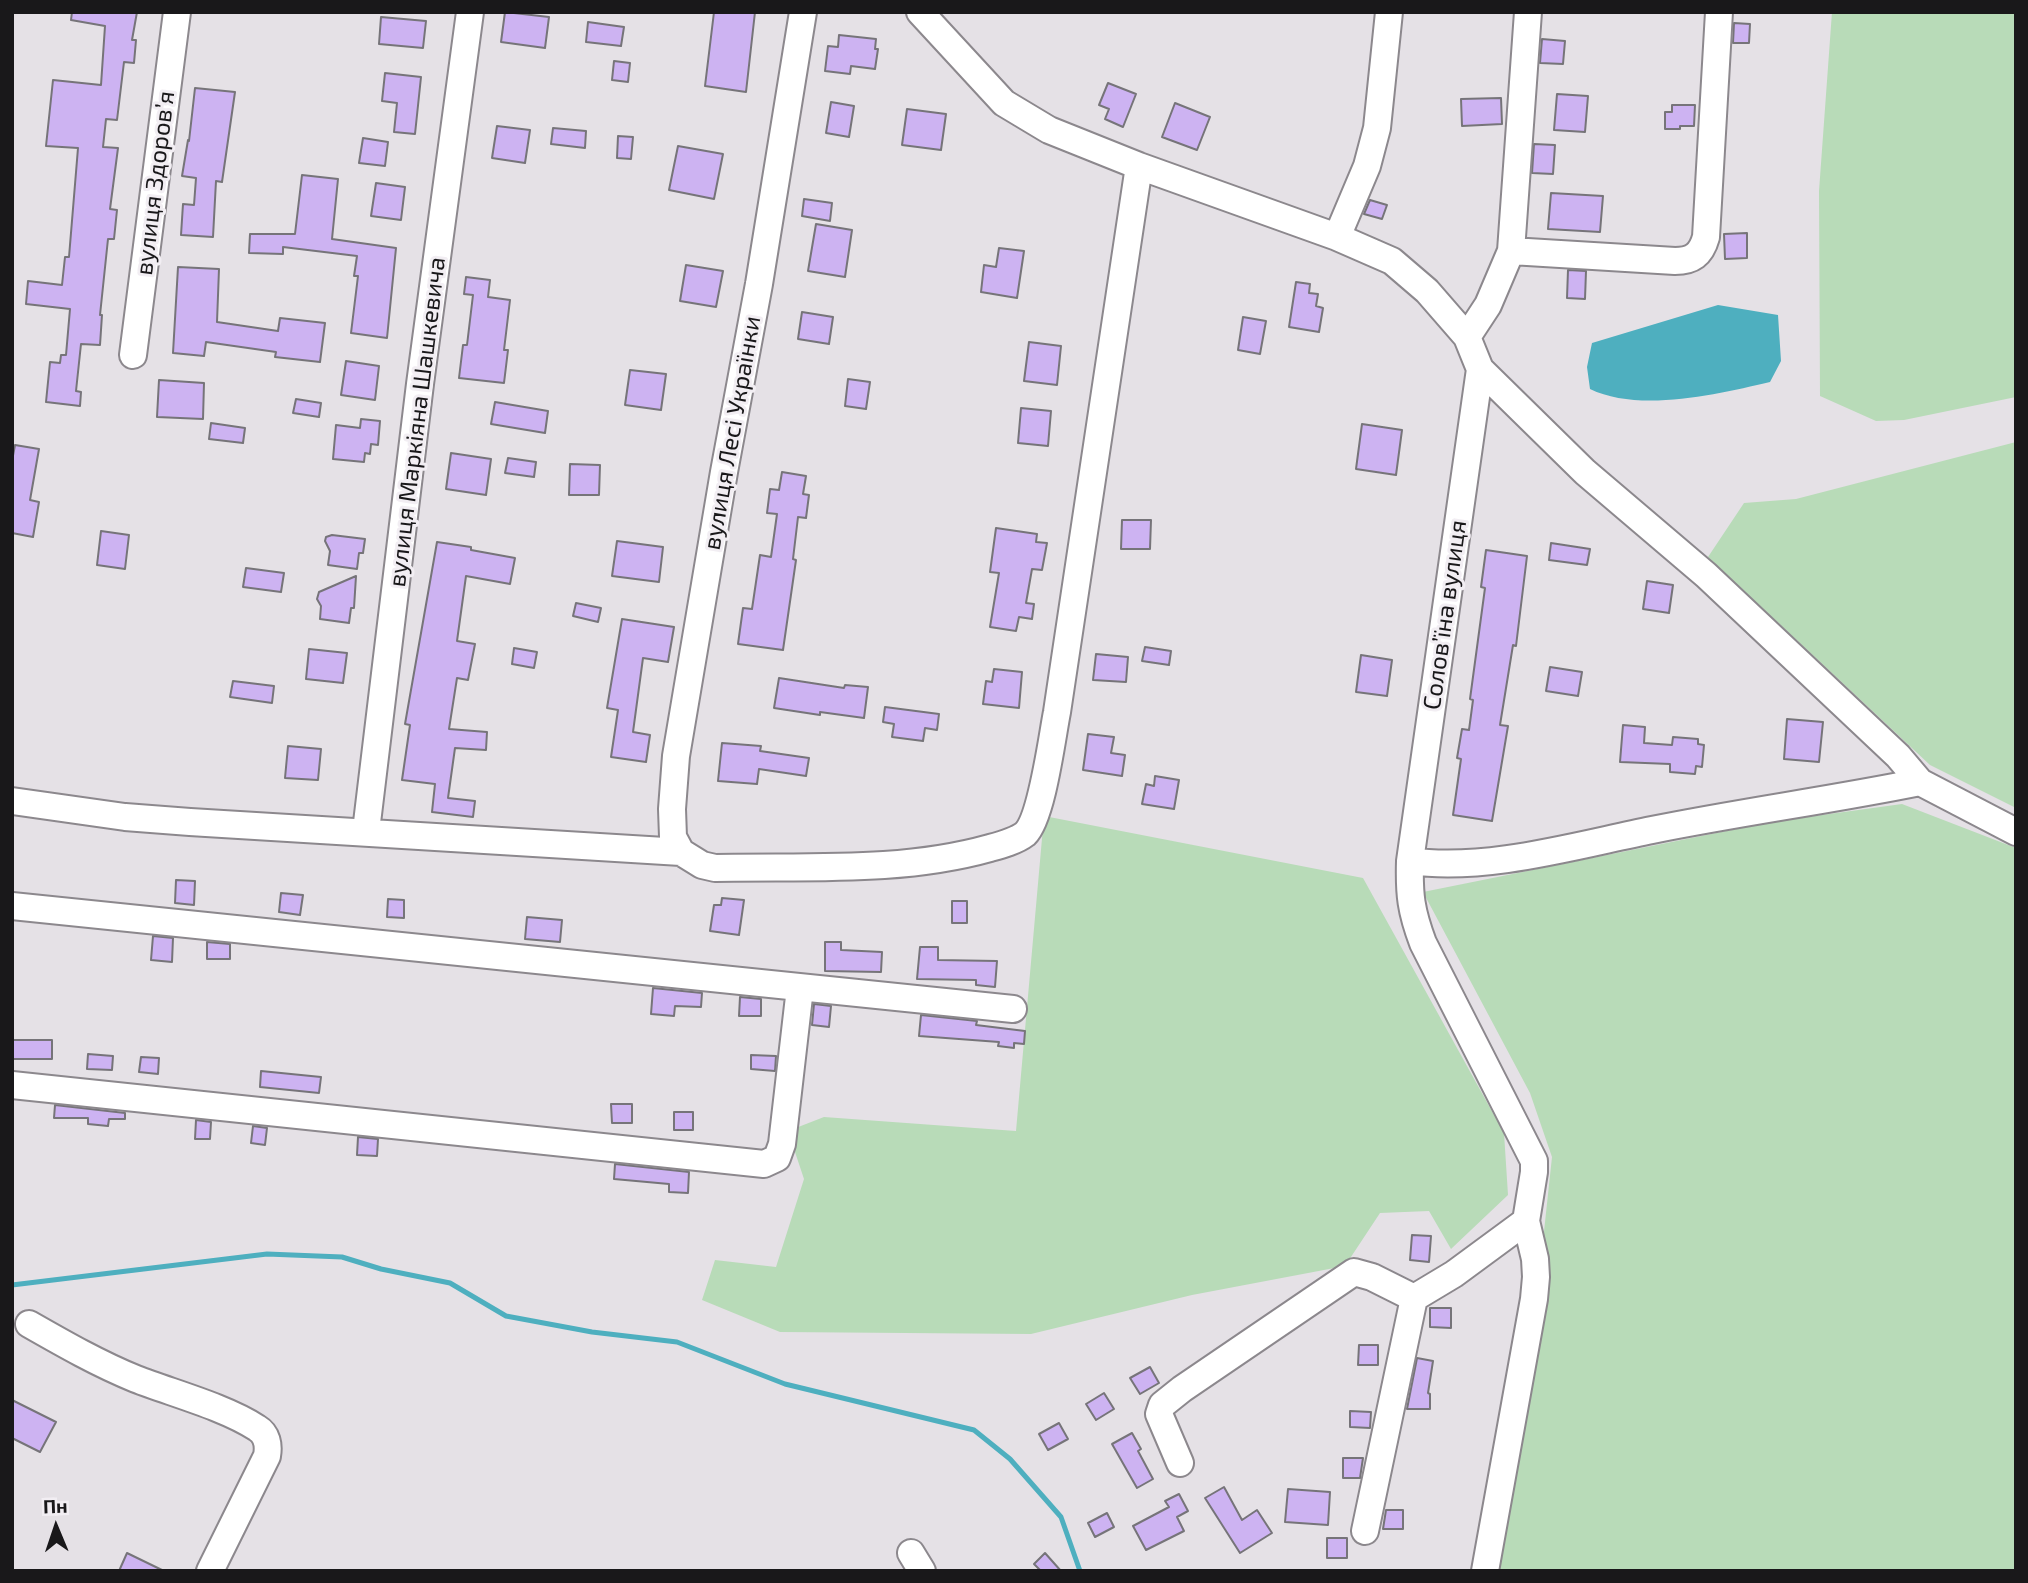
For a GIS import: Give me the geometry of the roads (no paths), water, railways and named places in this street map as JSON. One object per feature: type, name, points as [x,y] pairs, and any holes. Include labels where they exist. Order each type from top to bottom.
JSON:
[{"type":"street","name":"вулиця Здоровʼя","points":[[133,355],[177,12]]},
{"type":"street","name":"вулиця Маркіяна Шашкевича","points":[[366,831],[420,384],[470,12]]},
{"type":"street","name":"вулиця Лесі Українки","points":[[681,852],[673,837],[676,756],[759,284],[803,12]]},
{"type":"street","points":[[920,12],[1004,103],[1049,130],[1139,166],[1337,237],[1392,261],[1427,291],[1468,337],[1480,369],[1585,472],[1706,575],[1890,749],[1920,782],[2016,832]]},
{"type":"street","points":[[1337,237],[1367,166],[1377,128],[1389,12]]},
{"type":"street","points":[[1468,337],[1488,305],[1511,251],[1528,12]]},
{"type":"street","points":[[1511,251],[1675,261],[1687,261],[1698,255],[1706,237],[1719,12]]},
{"type":"street","points":[[12,801],[164,820],[681,852],[702,865],[716,868],[901,865],[953,858],[1005,843],[1025,834],[1041,799],[1057,712],[1139,166]]},
{"type":"street","name":"Соловʼїна вулиця","points":[[1480,369],[1410,861],[1409,895],[1413,918],[1423,943],[1534,1160],[1526,1221]]},
{"type":"street","points":[[1410,861],[1434,865],[1462,864],[1557,850],[1920,782]]},
{"type":"street","points":[[12,906],[1013,1009]]},
{"type":"street","points":[[12,1085],[764,1164],[777,1158],[782,1144],[800,988]]},
{"type":"street","points":[[1365,1531],[1413,1298],[1454,1274],[1526,1221],[1535,1259],[1534,1299],[1485,1571]]},
{"type":"street","points":[[1180,1463],[1159,1414],[1162,1405],[1182,1389],[1354,1272],[1372,1277],[1413,1298]]},
{"type":"street","points":[[29,1324],[96,1362],[231,1416],[258,1428],[264,1434],[268,1441],[267,1456],[211,1571]]},
{"type":"water","points":[[1718,305],[1778,315],[1781,361],[1770,382],[1704,396],[1655,400],[1632,400],[1590,389],[1587,367],[1592,343]]},
{"type":"waterway","points":[[12,1285],[267,1254],[342,1257],[381,1269],[450,1283],[506,1316],[592,1332],[677,1342],[785,1384],[974,1430],[1010,1459],[1061,1517],[1080,1571]]}]
